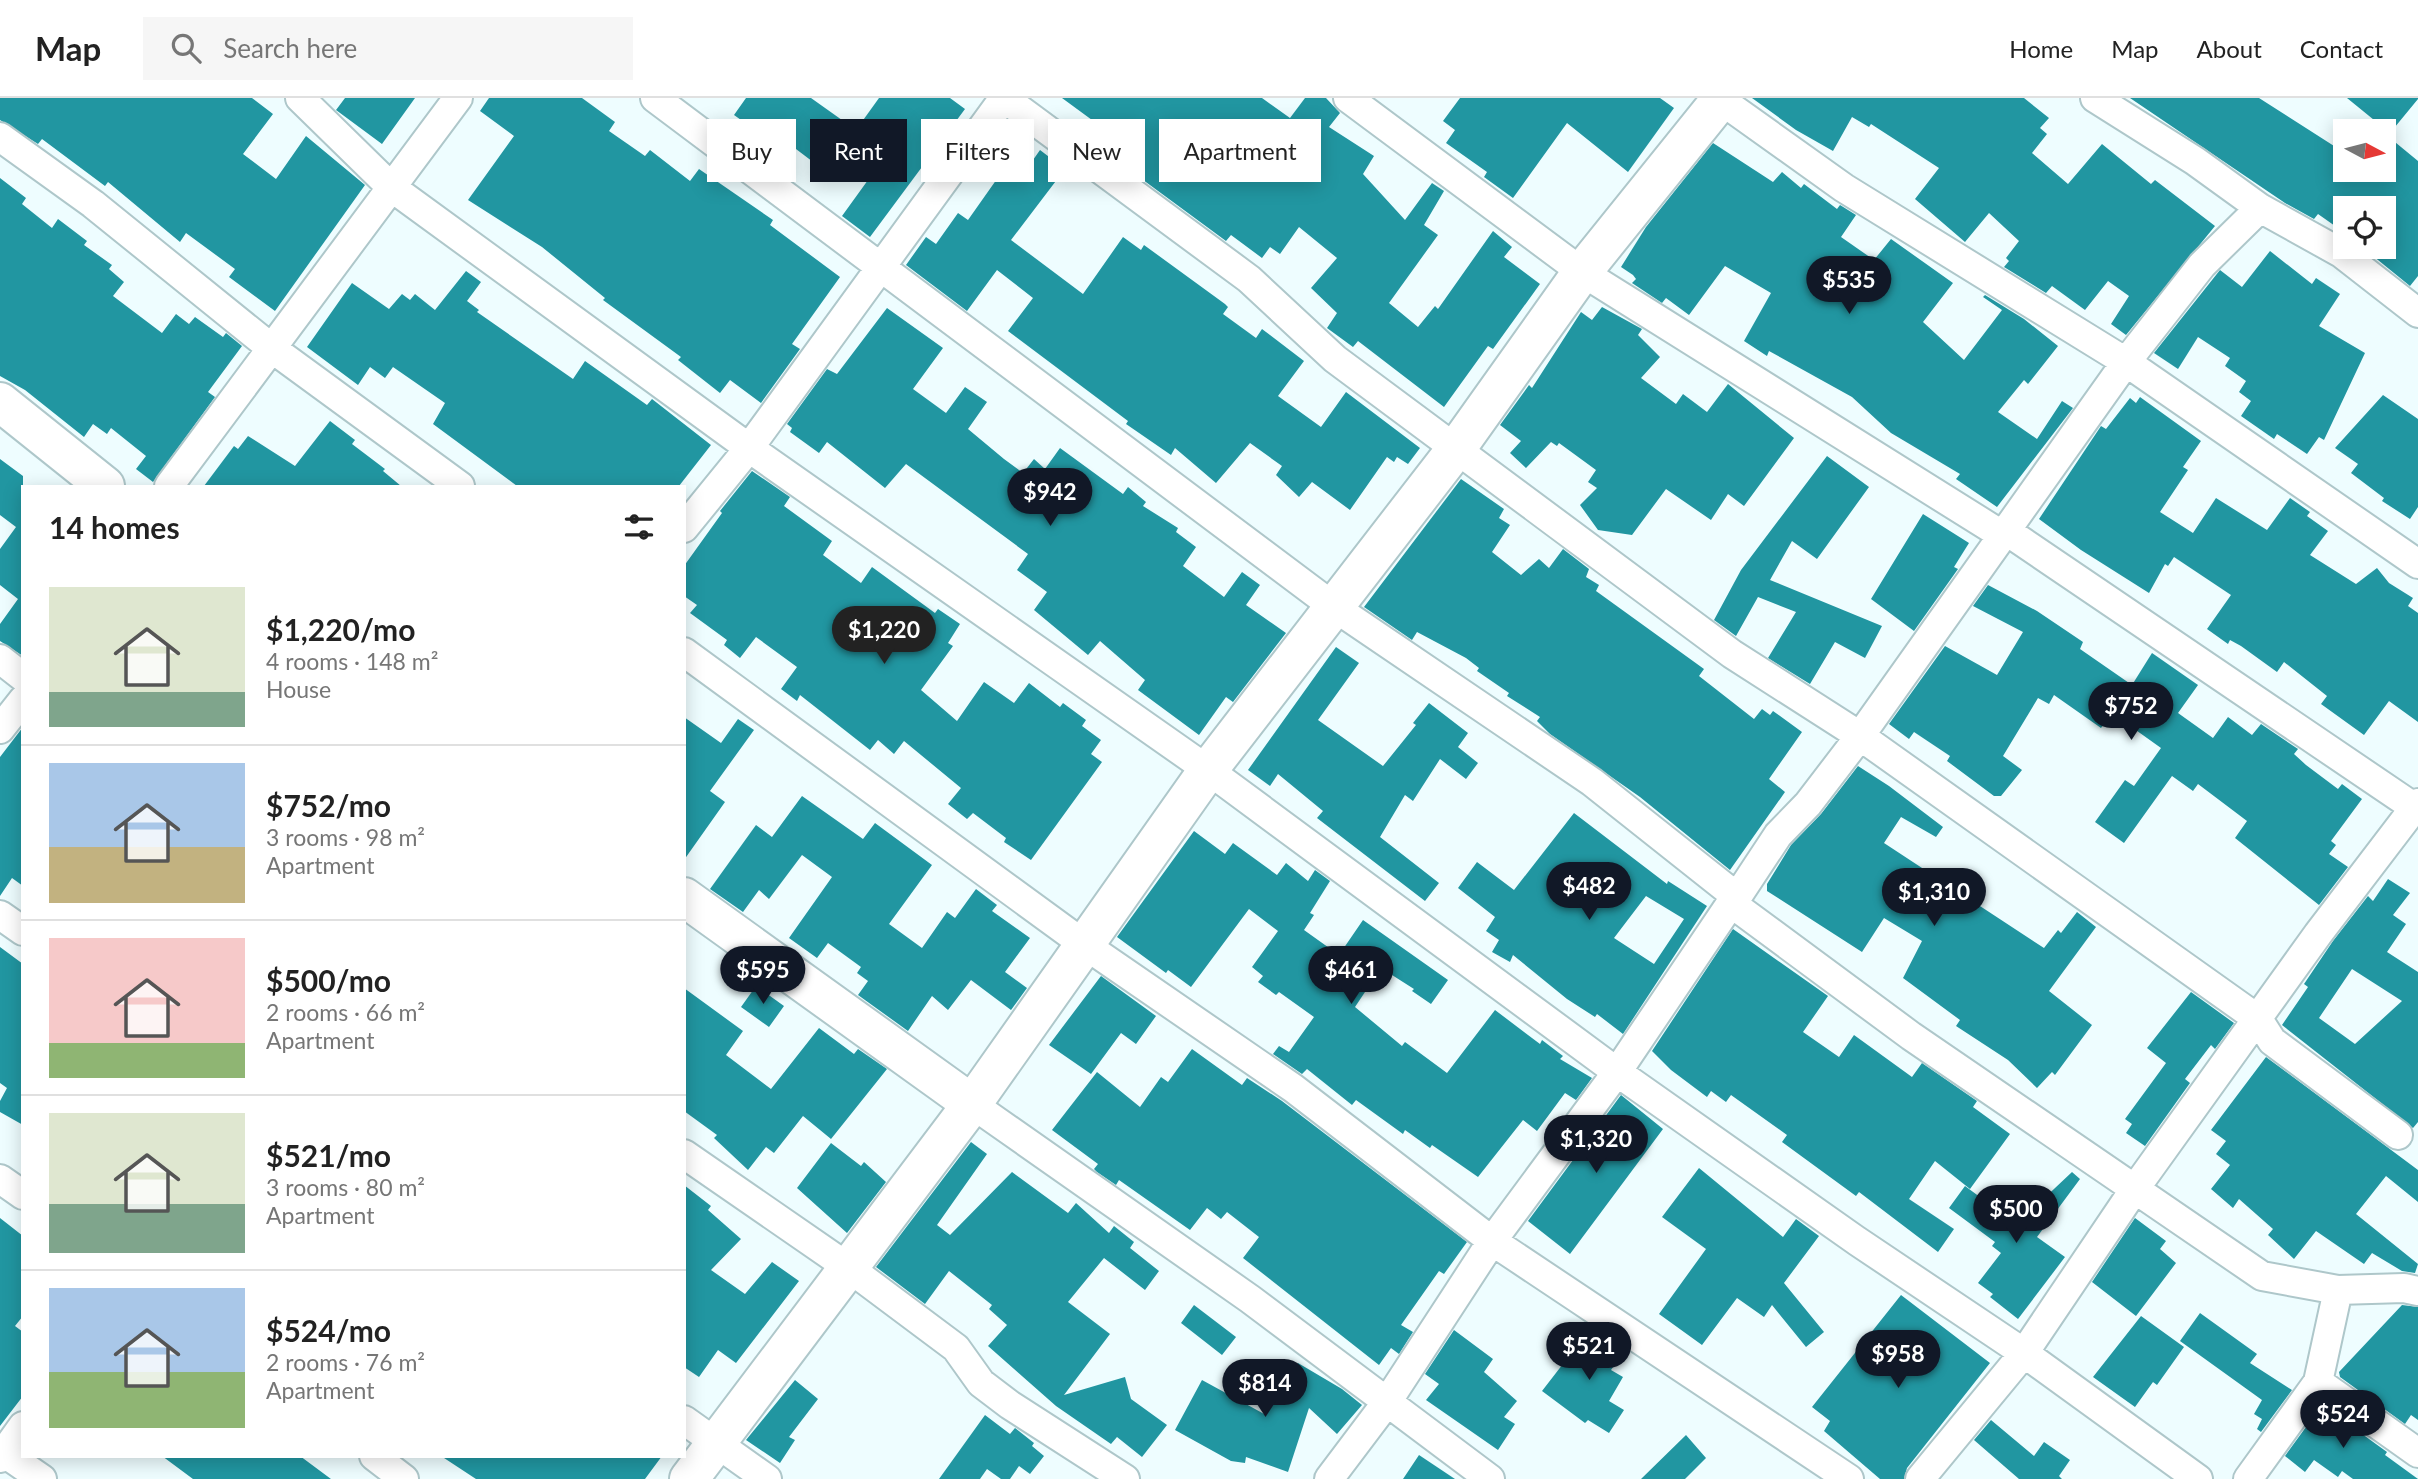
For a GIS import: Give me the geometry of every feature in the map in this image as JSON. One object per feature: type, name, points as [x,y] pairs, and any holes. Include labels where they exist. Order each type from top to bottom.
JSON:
[{"type":"street","points":[[300,98],[391,187],[749,448],[1208,769],[1617,1072],[1857,1241],[2024,1353],[2198,1479]]},
{"type":"street","points":[[170,485],[458,98]]},
{"type":"street","points":[[655,98],[1335,607],[1592,782],[1734,900],[1911,1036],[2134,1190],[2262,1276],[2338,1290],[2404,1288],[2418,1291]]},
{"type":"street","points":[[686,526],[749,448],[1004,98],[1249,279],[1335,359],[1456,449],[1732,654],[1860,736],[2258,1019],[2272,1041],[2399,1135]]},
{"type":"street","points":[[1348,98],[1582,272],[2003,533],[2417,807],[2318,934],[2134,1190],[2024,1353],[1920,1479]]},
{"type":"street","points":[[2095,98],[2195,161],[2260,208],[2341,253],[2418,313]]},
{"type":"street","points":[[689,1479],[715,1441],[972,1104],[1208,769],[1456,449],[1582,272],[1720,99],[1844,188],[2126,362],[2418,564]]},
{"type":"street","points":[[0,137],[93,204],[270,347],[459,485]]},
{"type":"street","points":[[1329,1479],[1387,1402],[1492,1241],[1617,1072],[1778,835],[1808,804],[1860,736],[2126,362],[2202,265],[2260,208]]},
{"type":"street","points":[[0,402],[104,485]]},
{"type":"street","points":[[686,653],[1085,945],[1293,1088],[1492,1241],[1849,1479]]},
{"type":"street","points":[[0,659],[21,675]]},
{"type":"street","points":[[0,729],[21,703]]},
{"type":"street","points":[[686,898],[1250,1299],[1490,1479]]},
{"type":"street","points":[[0,915],[21,930]]},
{"type":"street","points":[[686,1155],[849,1268],[956,1348],[981,1383],[1000,1398],[1125,1479]]},
{"type":"street","points":[[0,1179],[21,1194]]},
{"type":"street","points":[[2248,1479],[2318,1382],[2338,1290]]},
{"type":"street","points":[[2318,1382],[2418,1453]]},
{"type":"street","points":[[686,1421],[767,1479]]},
{"type":"street","points":[[21,1428],[1,1453],[42,1479]]},
{"type":"street","points":[[377,1458],[404,1479]]},
{"type":"building","points":[[0,98],[252,98],[273,114],[243,154],[276,179],[306,136],[365,185],[275,311],[229,277],[235,269],[186,233],[180,242],[108,182],[105,186],[42,139],[38,144],[0,120]]},
{"type":"building","points":[[345,98],[415,98],[382,144],[336,110]]},
{"type":"building","points":[[489,98],[582,98],[615,122],[609,131],[645,156],[650,150],[690,181],[699,169],[707,175],[707,182],[718,182],[773,220],[770,225],[840,277],[792,344],[800,349],[761,403],[730,380],[720,393],[678,360],[681,357],[603,300],[605,298],[542,247],[468,200],[514,136],[480,111]]},
{"type":"building","points":[[746,98],[811,98],[841,119],[810,119],[810,160],[796,149],[796,119],[740,119],[734,115]]},
{"type":"building","points":[[879,98],[950,98],[965,109],[958,119],[921,119],[921,168],[870,237],[842,216],[867,182],[907,182],[907,119],[864,119]]},
{"type":"building","points":[[1062,98],[1262,98],[1290,118],[1305,98],[1326,98],[1340,113],[1329,127],[1374,156],[1363,174],[1405,220],[1432,183],[1444,191],[1424,225],[1438,235],[1389,303],[1418,327],[1435,306],[1438,309],[1493,231],[1512,247],[1504,257],[1540,284],[1493,349],[1488,346],[1444,407],[1358,341],[1353,347],[1327,328],[1337,313],[1311,288],[1337,258],[1299,227],[1280,254],[1270,247],[1262,258],[1231,235],[1226,241],[1145,181],[1145,119],[1091,119]]},
{"type":"building","points":[[1460,98],[1660,98],[1674,108],[1628,172],[1567,123],[1513,198],[1484,177],[1487,172],[1446,143],[1455,130],[1443,121]]},
{"type":"building","points":[[1752,98],[2024,98],[2049,118],[2040,128],[2047,134],[2032,153],[2068,184],[2102,144],[2151,184],[2155,180],[2215,226],[2126,335],[2111,324],[2129,296],[2108,281],[2085,310],[2052,286],[2046,293],[2004,267],[2009,261],[2006,258],[2019,241],[1989,213],[1965,242],[1915,199],[1939,168],[1871,124],[1869,127],[1852,117],[1833,151],[1796,130]]},
{"type":"building","points":[[2130,98],[2259,98],[2333,145],[2333,182],[2396,182],[2396,143],[2418,161],[2418,276],[2410,286],[2377,259],[2396,259],[2396,196],[2333,196],[2333,225],[2318,214],[2314,219],[2285,203]]},
{"type":"building","points":[[2347,98],[2418,98],[2396,126],[2396,119],[2373,119]]},
{"type":"building","points":[[1713,143],[1773,182],[1782,172],[1801,188],[1804,184],[1837,209],[1840,205],[1856,215],[1841,237],[1874,260],[1891,239],[1953,283],[1923,322],[1964,360],[2002,310],[1983,297],[1985,295],[2024,319],[2058,346],[2028,384],[2024,380],[1998,412],[2037,439],[2062,401],[2073,408],[1997,507],[1956,479],[1960,474],[1891,433],[1852,397],[1769,351],[1767,356],[1744,341],[1771,293],[1725,266],[1689,315],[1666,298],[1662,303],[1632,283],[1636,279],[1621,267],[1646,227]]},
{"type":"building","points":[[1040,150],[1048,156],[1048,182],[1055,182],[1011,240],[1083,294],[1123,237],[1141,250],[1144,245],[1225,304],[1228,307],[1223,314],[1256,338],[1262,329],[1304,361],[1278,396],[1321,427],[1346,392],[1420,448],[1408,464],[1397,457],[1394,462],[1387,457],[1350,510],[1312,482],[1299,497],[1276,475],[1282,466],[1250,443],[1216,483],[1175,448],[1171,455],[1126,424],[1128,421],[1008,331],[1033,298],[997,270],[967,311],[906,265],[926,237],[936,244],[958,213],[968,220],[995,182],[1034,182],[1034,159]]},
{"type":"building","points":[[0,178],[26,198],[22,204],[52,228],[58,219],[87,241],[84,245],[112,265],[109,269],[124,282],[113,296],[162,333],[176,314],[189,324],[195,317],[223,337],[226,333],[242,346],[208,392],[215,397],[153,482],[136,469],[146,456],[111,428],[107,434],[93,424],[84,437],[25,390],[0,376]]},
{"type":"building","points":[[2270,251],[2312,284],[2316,278],[2340,294],[2319,326],[2365,353],[2324,440],[2319,437],[2307,454],[2277,434],[2274,439],[2241,416],[2251,401],[2239,392],[2246,381],[2225,366],[2230,358],[2198,337],[2178,369],[2154,353],[2220,270],[2242,287]]},
{"type":"building","points":[[466,271],[481,282],[467,301],[479,310],[477,312],[573,379],[585,361],[647,405],[652,399],[711,445],[680,485],[516,485],[433,424],[445,403],[393,367],[385,378],[370,367],[358,385],[307,347],[352,283],[389,309],[402,294],[410,300],[415,294],[435,310]]},
{"type":"building","points":[[1602,307],[1642,329],[1638,335],[1660,357],[1641,378],[1676,404],[1683,394],[1707,412],[1728,384],[1794,438],[1744,506],[1728,494],[1711,520],[1666,489],[1632,535],[1598,530],[1580,505],[1597,488],[1588,482],[1596,470],[1559,443],[1557,446],[1551,442],[1526,468],[1510,453],[1521,441],[1500,425],[1529,385],[1532,388],[1581,312],[1592,320]]},
{"type":"building","points":[[887,308],[943,348],[913,389],[946,413],[965,387],[987,402],[968,429],[1004,459],[1023,473],[1034,459],[1045,469],[1060,448],[1123,494],[1128,487],[1146,502],[1143,506],[1178,528],[1176,532],[1196,547],[1183,566],[1224,597],[1242,572],[1260,585],[1246,605],[1286,633],[1233,702],[1226,697],[1199,735],[1138,690],[1145,680],[1100,641],[1088,655],[1034,610],[1047,592],[1017,570],[1028,554],[906,464],[885,488],[827,442],[819,453],[790,432],[792,428],[787,424],[827,369],[837,374]]},
{"type":"building","points":[[2383,395],[2418,419],[2418,507],[2410,519],[2382,501],[2384,498],[2351,473],[2358,464],[2335,448]]},
{"type":"building","points":[[2140,397],[2201,441],[2183,467],[2188,470],[2160,512],[2193,533],[2216,498],[2267,530],[2290,498],[2310,512],[2307,516],[2328,531],[2310,555],[2356,584],[2377,568],[2389,583],[2413,598],[2408,606],[2418,613],[2418,722],[2389,701],[2364,735],[2321,704],[2327,696],[2284,662],[2277,672],[2241,646],[2230,640],[2228,644],[2207,629],[2231,595],[2174,557],[2168,566],[2165,564],[2149,593],[2081,550],[2039,519],[2101,426],[2106,429],[2130,398],[2136,403]]},
{"type":"building","points":[[330,421],[355,440],[352,444],[385,469],[383,471],[400,485],[205,485],[234,446],[238,449],[248,436],[295,466]]},
{"type":"building","points":[[1827,456],[1869,487],[1817,559],[1792,541],[1770,580],[1882,626],[1865,658],[1835,642],[1810,684],[1768,658],[1796,612],[1758,597],[1736,636],[1714,620],[1741,570]]},
{"type":"building","points":[[0,459],[23,476],[21,655],[0,641],[0,624],[18,599],[0,585],[0,549],[16,527],[0,515]]},
{"type":"building","points":[[752,471],[790,497],[784,506],[832,541],[823,555],[861,583],[872,567],[935,613],[938,609],[960,624],[948,643],[953,646],[921,690],[957,721],[984,682],[1014,703],[1029,683],[1060,707],[1063,703],[1086,720],[1082,726],[1101,740],[1091,754],[1102,762],[1031,860],[1004,842],[1006,838],[973,813],[967,819],[948,804],[961,788],[904,741],[894,754],[878,740],[870,750],[800,695],[797,701],[781,689],[797,667],[756,637],[740,658],[724,645],[727,640],[690,613],[697,605],[686,597],[686,563],[722,513],[720,511]]},
{"type":"building","points":[[1461,479],[1504,509],[1499,518],[1510,525],[1492,552],[1521,575],[1539,559],[1549,568],[1563,549],[1589,569],[1586,577],[1599,585],[1596,591],[1704,669],[1699,676],[1754,719],[1762,709],[1770,715],[1773,711],[1802,732],[1769,779],[1785,792],[1730,870],[1640,797],[1550,734],[1537,721],[1540,717],[1507,696],[1509,693],[1477,671],[1479,668],[1466,658],[1417,632],[1412,640],[1364,607]]},
{"type":"building","points":[[1923,514],[1969,543],[1954,567],[1958,569],[1914,631],[1871,599]]},
{"type":"building","points":[[1988,585],[2037,611],[2083,642],[2080,649],[2132,685],[2152,653],[2198,685],[2178,713],[2213,738],[2228,717],[2252,735],[2261,724],[2298,749],[2294,754],[2338,789],[2342,784],[2362,799],[2331,841],[2336,845],[2329,854],[2348,867],[2319,905],[2235,838],[2247,821],[2198,784],[2193,791],[2172,776],[2124,843],[2095,822],[2125,780],[2134,786],[2161,748],[2112,713],[2101,728],[2054,695],[2049,704],[2038,698],[2003,756],[2022,770],[2001,796],[1994,796],[1947,761],[1950,756],[1914,732],[1909,739],[1889,724],[1945,646],[1997,675],[2023,632],[1973,606]]},
{"type":"building","points":[[1336,647],[1359,663],[1318,720],[1383,766],[1416,725],[1413,723],[1429,703],[1468,733],[1458,747],[1478,763],[1466,779],[1440,759],[1413,801],[1405,795],[1380,837],[1439,883],[1425,901],[1317,818],[1323,811],[1278,774],[1270,786],[1248,770]]},
{"type":"building","points":[[686,718],[721,743],[738,719],[754,730],[710,791],[725,802],[686,857]]},
{"type":"building","points":[[21,730],[21,885],[12,878],[0,896],[0,757]]},
{"type":"building","points":[[1858,766],[1943,827],[1936,837],[1901,817],[1884,843],[2044,948],[2058,930],[2061,933],[2077,912],[2096,927],[2049,991],[2092,1025],[2055,1075],[2052,1072],[2037,1088],[2008,1060],[1956,1026],[1960,1020],[1903,978],[1922,941],[1884,918],[1862,952],[1767,891],[1767,884],[1791,845],[1821,814]]},
{"type":"building","points":[[802,796],[863,839],[875,823],[932,865],[889,924],[922,948],[947,912],[955,918],[976,889],[997,905],[992,911],[1030,938],[1005,972],[1027,988],[1011,1010],[971,980],[948,1010],[932,996],[908,1031],[858,995],[868,981],[857,973],[861,967],[828,943],[817,958],[789,938],[832,877],[802,855],[769,899],[759,890],[743,912],[710,889],[756,825],[772,837]]},
{"type":"building","points":[[1574,813],[1667,884],[1668,881],[1707,906],[1623,1034],[1597,1014],[1595,1017],[1567,999],[1513,955],[1510,962],[1492,952],[1499,940],[1486,931],[1495,917],[1458,888],[1477,862],[1514,890]],"holes":[[[1646,896],[1684,919],[1654,964],[1614,938]]]},
{"type":"building","points":[[1194,831],[1225,854],[1233,843],[1277,875],[1286,863],[1308,881],[1315,870],[1330,881],[1310,913],[1314,915],[1304,930],[1339,955],[1363,920],[1448,980],[1431,1004],[1412,991],[1414,989],[1381,968],[1355,1007],[1402,1046],[1405,1042],[1447,1073],[1495,1010],[1540,1044],[1542,1040],[1563,1056],[1560,1059],[1592,1078],[1576,1100],[1565,1093],[1537,1131],[1523,1120],[1478,1177],[1432,1145],[1430,1148],[1405,1130],[1403,1134],[1356,1100],[1352,1105],[1307,1069],[1302,1074],[1273,1054],[1279,1046],[1289,1052],[1314,1017],[1279,992],[1276,995],[1258,982],[1263,976],[1252,967],[1278,931],[1249,909],[1191,987],[1168,970],[1166,973],[1117,937]]},
{"type":"building","points":[[2388,879],[2410,893],[2393,915],[2406,924],[2387,952],[2418,972],[2418,1122],[2413,1128],[2282,1025],[2308,987],[2304,984],[2333,941],[2368,896],[2373,901]],"holes":[[[2352,969],[2402,1001],[2355,1044],[2319,1018]]]},
{"type":"building","points":[[1733,929],[1828,996],[1803,1032],[1839,1057],[1854,1035],[1912,1077],[1922,1063],[1977,1101],[1973,1107],[2010,1134],[1970,1189],[1935,1161],[1909,1199],[1954,1229],[1938,1252],[1859,1192],[1856,1196],[1782,1142],[1787,1135],[1731,1095],[1726,1102],[1711,1091],[1707,1097],[1671,1070],[1652,1051]]},
{"type":"building","points":[[0,947],[21,963],[21,1124],[0,1112],[0,1101],[7,1088],[0,1083]]},
{"type":"building","points":[[1101,976],[1156,1016],[1136,1044],[1121,1033],[1091,1074],[1049,1045]]},
{"type":"building","points":[[756,986],[784,1006],[769,1027],[741,1007]]},
{"type":"building","points":[[686,989],[743,1031],[726,1055],[771,1089],[819,1028],[854,1054],[858,1049],[887,1069],[831,1139],[803,1116],[774,1153],[766,1147],[748,1170],[714,1138],[717,1135],[686,1112]]},
{"type":"building","points":[[2191,992],[2234,1023],[2215,1049],[2211,1045],[2185,1079],[2190,1083],[2145,1146],[2126,1133],[2132,1124],[2125,1119],[2166,1063],[2147,1048]]},
{"type":"building","points":[[1192,1049],[1242,1085],[1247,1078],[1282,1101],[1467,1242],[1444,1274],[1439,1271],[1401,1325],[1413,1332],[1399,1354],[1391,1348],[1379,1365],[1243,1258],[1259,1237],[1227,1212],[1221,1219],[1207,1208],[1190,1230],[1119,1180],[1116,1185],[1097,1172],[1094,1169],[1098,1164],[1052,1130],[1097,1072],[1140,1107],[1161,1077],[1168,1082]]},
{"type":"building","points":[[2266,1057],[2418,1170],[2418,1202],[2386,1176],[2356,1214],[2418,1264],[2415,1273],[2402,1271],[2372,1253],[2364,1264],[2316,1231],[2294,1259],[2268,1235],[2273,1229],[2239,1199],[2233,1208],[2211,1189],[2230,1165],[2216,1154],[2226,1141],[2211,1130]]},
{"type":"building","points":[[1621,1095],[1663,1129],[1570,1254],[1528,1221]]},
{"type":"building","points":[[971,1142],[987,1154],[937,1225],[950,1235],[1012,1172],[1068,1213],[1076,1203],[1109,1233],[1114,1226],[1134,1242],[1130,1248],[1159,1271],[1145,1290],[1104,1258],[1068,1302],[1110,1334],[1064,1395],[1125,1377],[1131,1399],[1167,1425],[1142,1457],[1117,1437],[1111,1444],[1056,1406],[988,1346],[1007,1325],[989,1309],[992,1305],[949,1271],[925,1304],[876,1267]]},
{"type":"building","points":[[831,1143],[861,1166],[864,1162],[886,1182],[847,1233],[797,1188]]},
{"type":"building","points":[[1699,1168],[1783,1237],[1796,1219],[1819,1236],[1784,1283],[1824,1332],[1806,1347],[1772,1305],[1764,1317],[1737,1298],[1702,1345],[1659,1314],[1706,1249],[1662,1217]]},
{"type":"building","points":[[2072,1172],[2080,1179],[2037,1237],[2065,1257],[2018,1319],[1990,1297],[1993,1294],[1978,1283],[2001,1253],[1992,1246],[1995,1242],[1949,1208],[1965,1186],[2011,1220],[2027,1198],[2037,1205]]},
{"type":"building","points":[[686,1187],[711,1206],[708,1210],[741,1239],[711,1270],[745,1294],[772,1262],[799,1281],[736,1363],[718,1350],[699,1377],[686,1368]]},
{"type":"building","points":[[0,1218],[21,1234],[21,1318],[15,1326],[21,1330],[21,1399],[0,1426]]},
{"type":"building","points":[[2135,1218],[2166,1241],[2160,1249],[2176,1263],[2136,1316],[2092,1282]]},
{"type":"building","points":[[1901,1295],[1990,1363],[1907,1468],[1904,1479],[1880,1479],[1824,1431],[1830,1421],[1812,1407]]},
{"type":"building","points":[[1194,1305],[1236,1337],[1222,1355],[1181,1323]]},
{"type":"building","points":[[2402,1305],[2418,1307],[2418,1420],[2411,1415],[2405,1424],[2340,1377],[2339,1372]]},
{"type":"building","points":[[2200,1313],[2257,1354],[2250,1363],[2292,1390],[2261,1432],[2257,1429],[2262,1419],[2254,1414],[2262,1400],[2180,1341]]},
{"type":"building","points":[[2141,1316],[2184,1347],[2157,1385],[2153,1382],[2135,1407],[2093,1377]]},
{"type":"building","points":[[1590,1329],[1623,1353],[1611,1370],[1623,1377],[1609,1401],[1624,1410],[1609,1433],[1588,1420],[1585,1423],[1542,1391]]},
{"type":"building","points":[[1454,1330],[1493,1359],[1484,1372],[1517,1401],[1504,1417],[1515,1424],[1498,1450],[1426,1400],[1439,1384],[1425,1374]]},
{"type":"building","points":[[1298,1363],[1342,1389],[1362,1405],[1337,1434],[1309,1408],[1288,1472],[1246,1457],[1245,1463],[1231,1461],[1175,1430],[1202,1380],[1266,1415]]},
{"type":"building","points":[[795,1380],[818,1399],[789,1437],[795,1440],[780,1463],[746,1440]]},
{"type":"building","points":[[2322,1405],[2387,1452],[2385,1455],[2418,1479],[2353,1479],[2342,1471],[2338,1477],[2314,1460],[2305,1472],[2285,1456]]},
{"type":"building","points":[[985,1415],[1010,1434],[1015,1428],[1034,1443],[1032,1446],[1044,1456],[1030,1474],[1019,1466],[1010,1479],[1001,1479],[987,1469],[980,1479],[939,1479]]},
{"type":"building","points":[[1991,1420],[2034,1456],[2044,1442],[2070,1460],[2059,1476],[2062,1479],[2019,1479],[1974,1440]]},
{"type":"building","points":[[1686,1435],[1706,1458],[1685,1479],[1641,1479]]},
{"type":"building","points":[[1419,1455],[1455,1479],[1403,1479]]},
{"type":"building","points":[[165,1458],[303,1458],[331,1479],[193,1479]]},
{"type":"building","points":[[444,1458],[661,1458],[645,1479],[476,1479]]}]
